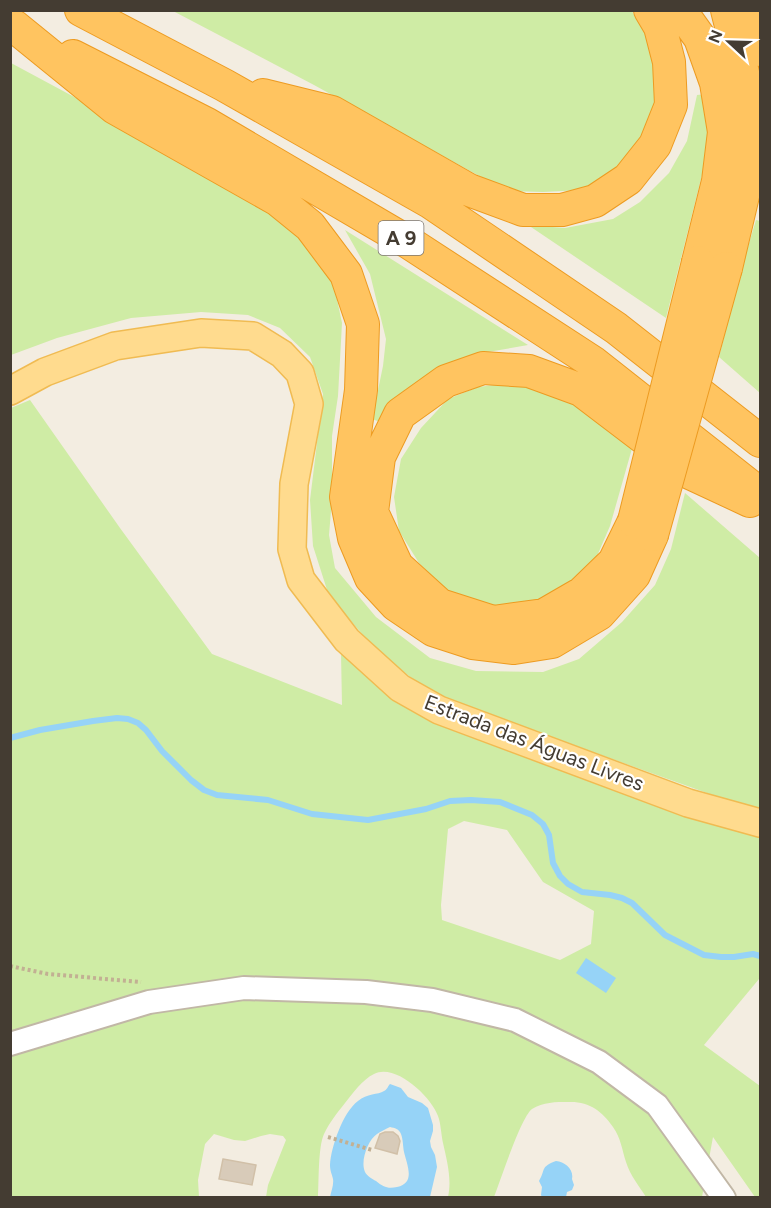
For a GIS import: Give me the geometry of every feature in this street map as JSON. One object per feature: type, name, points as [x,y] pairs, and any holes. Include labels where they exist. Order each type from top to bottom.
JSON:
[{"type":"highway","name":"A 9","points":[[81,10],[224,85],[430,202],[616,328],[760,441]]},
{"type":"highway","points":[[224,85],[332,112],[469,190],[523,210],[562,210],[595,201],[628,179],[655,145],[671,105],[669,62],[660,27],[650,10]]},
{"type":"highway","points":[[680,10],[700,38],[716,83],[724,132],[712,265]]},
{"type":"highway","points":[[12,25],[116,108],[278,200],[310,226],[346,274],[363,324],[361,390],[346,496],[354,538],[370,578],[396,605],[433,630],[473,643],[514,648],[552,642],[599,614],[634,575],[643,528],[712,265],[745,187],[748,135],[745,81],[728,10]]},
{"type":"highway","points":[[738,10],[756,36],[760,50]]},
{"type":"highway","name":"A 9","points":[[12,25],[207,124],[408,242],[594,363],[760,494]]},
{"type":"highway","points":[[643,528],[582,594],[544,615],[493,622],[440,605],[397,566],[372,513],[379,457],[400,414],[446,381],[483,368],[529,371],[581,390],[690,473],[760,506]]},
{"type":"main road","name":"Estrada das Águas Livres","points":[[10,391],[45,372],[115,346],[201,333],[253,336],[282,354],[300,373],[309,404],[294,484],[292,549],[301,580],[348,640],[400,688],[439,710],[688,803],[760,823]]},
{"type":"lane","points":[[10,1044],[149,1002],[244,988],[366,992],[432,1000],[515,1020],[599,1062],[657,1105],[724,1197]]},
{"type":"path","points":[[10,966],[48,974],[147,983]]},
{"type":"path","points":[[328,1137],[372,1150]]},
{"type":"green space","points":[[173,11],[632,11],[650,42],[657,73],[654,113],[637,149],[616,171],[582,190],[508,191]]},
{"type":"green space","points":[[11,63],[78,99],[297,230],[334,285],[342,323],[338,396],[332,436],[332,499],[329,535],[335,568],[376,617],[430,658],[476,671],[543,672],[579,659],[622,622],[655,585],[671,549],[685,493],[760,558],[760,812],[431,694],[363,635],[329,596],[313,546],[310,500],[323,394],[310,357],[280,328],[248,315],[201,312],[131,318],[57,338],[11,355]]},
{"type":"green space","points":[[707,94],[709,116],[707,155],[666,318],[528,225],[565,228],[613,219],[640,202],[669,173],[687,141],[697,95]]},
{"type":"green space","points":[[756,220],[760,221],[760,393],[719,357]]},
{"type":"green space","points":[[345,230],[528,345],[488,352],[455,363],[419,380],[380,422],[372,419],[386,339],[370,274]]},
{"type":"green space","points":[[510,383],[551,388],[633,445],[610,526],[597,556],[571,586],[556,596],[507,609],[449,593],[419,563],[399,531],[394,497],[401,459],[421,428],[448,399],[478,387]]},
{"type":"green space","points":[[30,400],[212,654],[342,705],[341,653],[400,704],[760,831],[760,979],[704,1045],[760,1086],[760,1197],[755,1197],[713,1137],[702,1197],[646,1197],[630,1171],[618,1135],[609,1121],[589,1105],[576,1102],[554,1102],[532,1109],[527,1114],[494,1197],[448,1197],[449,1170],[440,1122],[434,1108],[412,1084],[402,1077],[383,1072],[370,1076],[354,1091],[326,1130],[321,1147],[318,1197],[266,1197],[268,1185],[286,1140],[283,1136],[270,1134],[245,1141],[214,1134],[205,1144],[198,1180],[199,1197],[11,1198],[11,408]],"holes":[[[464,821],[507,830],[543,882],[594,911],[591,944],[560,960],[442,920],[441,905],[448,829]]]},
{"type":"water","points":[[586,958],[616,978],[606,993],[576,973]]},
{"type":"water","points":[[390,1084],[401,1088],[408,1097],[428,1108],[433,1125],[430,1141],[437,1167],[430,1197],[330,1197],[333,1186],[331,1158],[335,1140],[347,1113],[358,1101],[385,1090]],"holes":[[[390,1127],[401,1134],[409,1173],[407,1182],[391,1188],[383,1186],[368,1176],[364,1167],[366,1151],[371,1141]]]},
{"type":"water","points":[[556,1161],[566,1164],[570,1169],[574,1185],[572,1190],[567,1192],[566,1197],[542,1197],[542,1187],[539,1181],[545,1167]]},
{"type":"building","points":[[393,1132],[398,1136],[400,1141],[397,1154],[375,1148],[380,1134]]},
{"type":"building","points":[[223,1159],[256,1165],[252,1185],[219,1179]]},
{"type":"waterway","points":[[10,738],[40,730],[93,721],[128,719],[138,723],[146,730],[162,751],[204,790],[217,795],[268,800],[312,814],[368,820],[426,809],[450,801],[500,802],[532,815],[543,824],[549,835],[553,863],[560,876],[568,884],[582,892],[610,895],[632,903],[665,935],[704,955],[734,957],[753,954],[760,956]]}]
